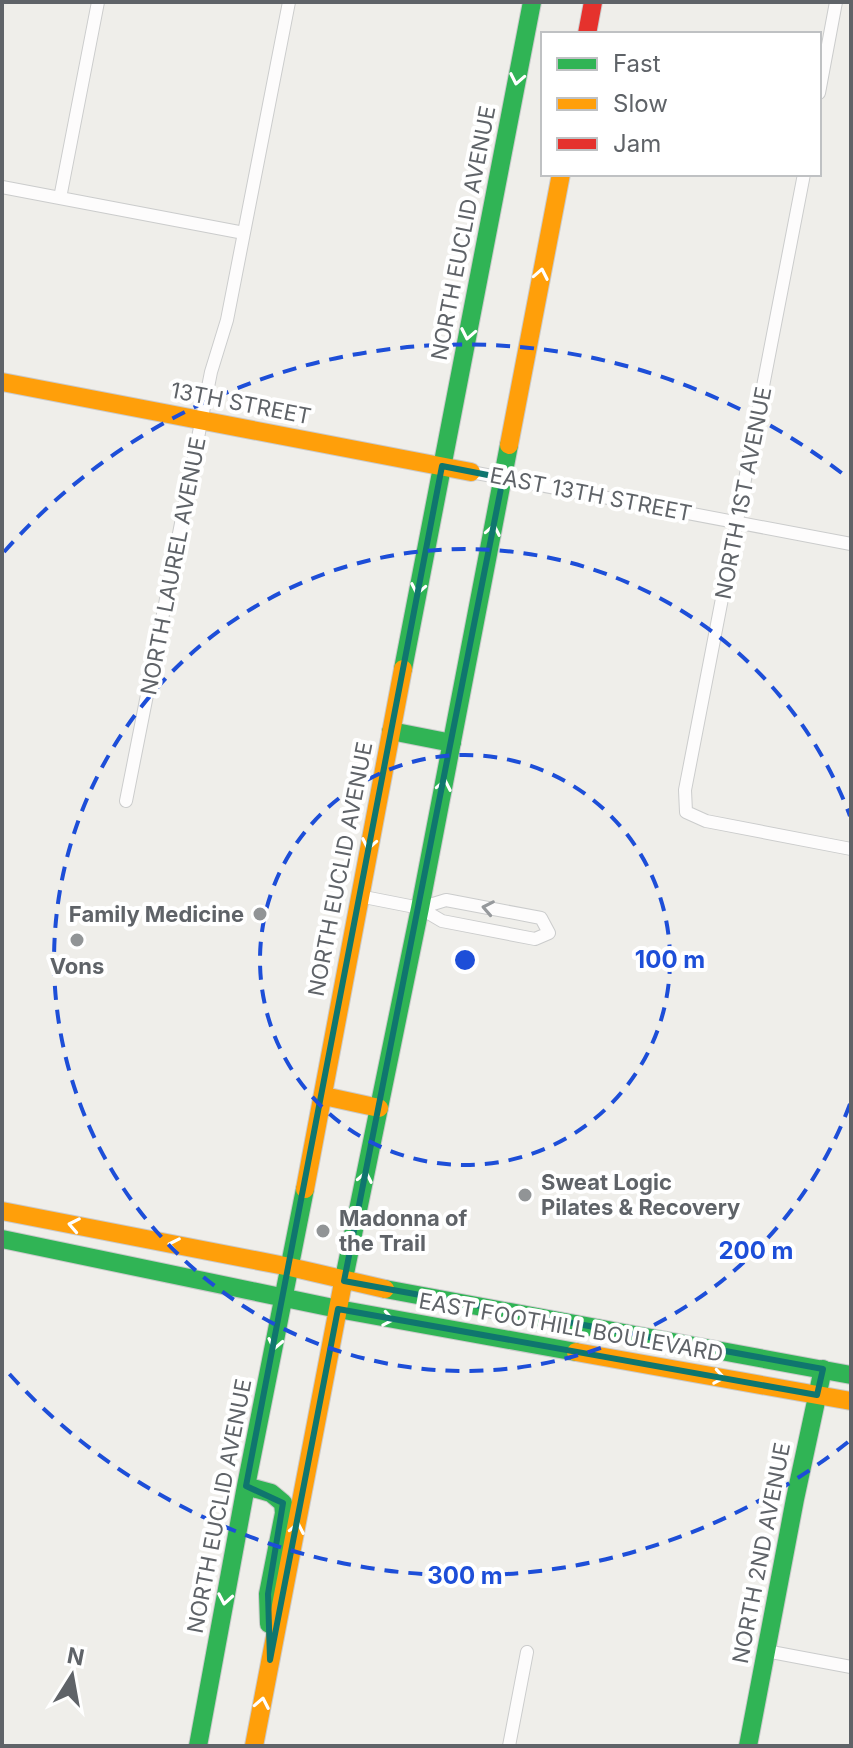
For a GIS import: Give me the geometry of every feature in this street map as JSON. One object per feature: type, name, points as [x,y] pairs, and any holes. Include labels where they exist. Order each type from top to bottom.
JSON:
[{"type":"main road","name":"NORTH EUCLID AVENUE","points":[[198,1746],[532,2]]},
{"type":"main road","points":[[587,32],[593,2]]},
{"type":"main road","points":[[254,1746],[561,176]]},
{"type":"main road","name":"13TH STREET","points":[[2,382],[471,472]]},
{"type":"main road","points":[[391,731],[452,743]]},
{"type":"main road","points":[[324,1096],[379,1108]]},
{"type":"main road","name":"EAST FOOTHILL BOULEVARD","points":[[2,1211],[290,1267],[481,1309],[851,1375]]},
{"type":"main road","name":"EAST FOOTHILL BOULEVARD","points":[[2,1239],[338,1309],[851,1401]]},
{"type":"main road","name":"NORTH 2ND AVENUE","points":[[748,1746],[823,1369]]},
{"type":"main road","points":[[246,1486],[271,1493],[283,1503],[284,1513],[268,1594],[270,1660]]},
{"type":"street","points":[[60,198],[98,2]]},
{"type":"street","name":"NORTH LAUREL AVENUE","points":[[126,801],[211,372],[227,320],[289,2]]},
{"type":"street","points":[[821,82],[836,2]]},
{"type":"street","name":"NORTH 1ST AVENUE","points":[[804,176],[685,790],[686,812],[706,821],[851,849]]},
{"type":"street","points":[[2,187],[244,233]]},
{"type":"street","name":"EAST 13TH STREET","points":[[471,472],[851,544]]},
{"type":"street","points":[[359,896],[420,908],[442,921],[535,939],[549,933],[541,918],[446,900],[420,908]]},
{"type":"street","points":[[766,1651],[851,1667]]},
{"type":"street","points":[[509,1746],[527,1652]]},
{"type":"highlighted area","points":[[442,466],[503,478],[344,1281],[823,1369],[817,1395],[338,1309],[270,1660],[268,1594],[283,1503],[246,1486]]},
{"type":"traffic: fast","points":[[403,669],[532,2]]},
{"type":"traffic: fast","points":[[342,1288],[420,908],[509,445]]},
{"type":"traffic: fast","points":[[391,731],[452,743]]},
{"type":"traffic: fast","points":[[198,1746],[305,1189]]},
{"type":"traffic: fast","points":[[2,1239],[338,1309],[576,1352]]},
{"type":"traffic: fast","points":[[385,1289],[851,1375]]},
{"type":"traffic: fast","points":[[748,1746],[823,1369]]},
{"type":"traffic: fast","points":[[246,1486],[271,1493],[283,1503],[284,1513],[268,1594],[269,1624]]},
{"type":"traffic: slow","points":[[509,445],[561,176]]},
{"type":"traffic: slow","points":[[2,382],[471,472]]},
{"type":"traffic: slow","points":[[305,1189],[403,669]]},
{"type":"traffic: slow","points":[[324,1096],[379,1108]]},
{"type":"traffic: slow","points":[[2,1211],[290,1267],[385,1289]]},
{"type":"traffic: slow","points":[[254,1746],[342,1288]]},
{"type":"traffic: slow","points":[[576,1352],[851,1401]]},
{"type":"traffic: jam","points":[[587,32],[593,2]]},
{"type":"place","name":"Family Medicine","points":[[260,914]]},
{"type":"place","name":"Vons","points":[[77,940]]},
{"type":"place","name":"Sweat Logic Pilates & Recovery","points":[[525,1195]]},
{"type":"place","name":"Madonna of the Trail","points":[[323,1231]]}]
